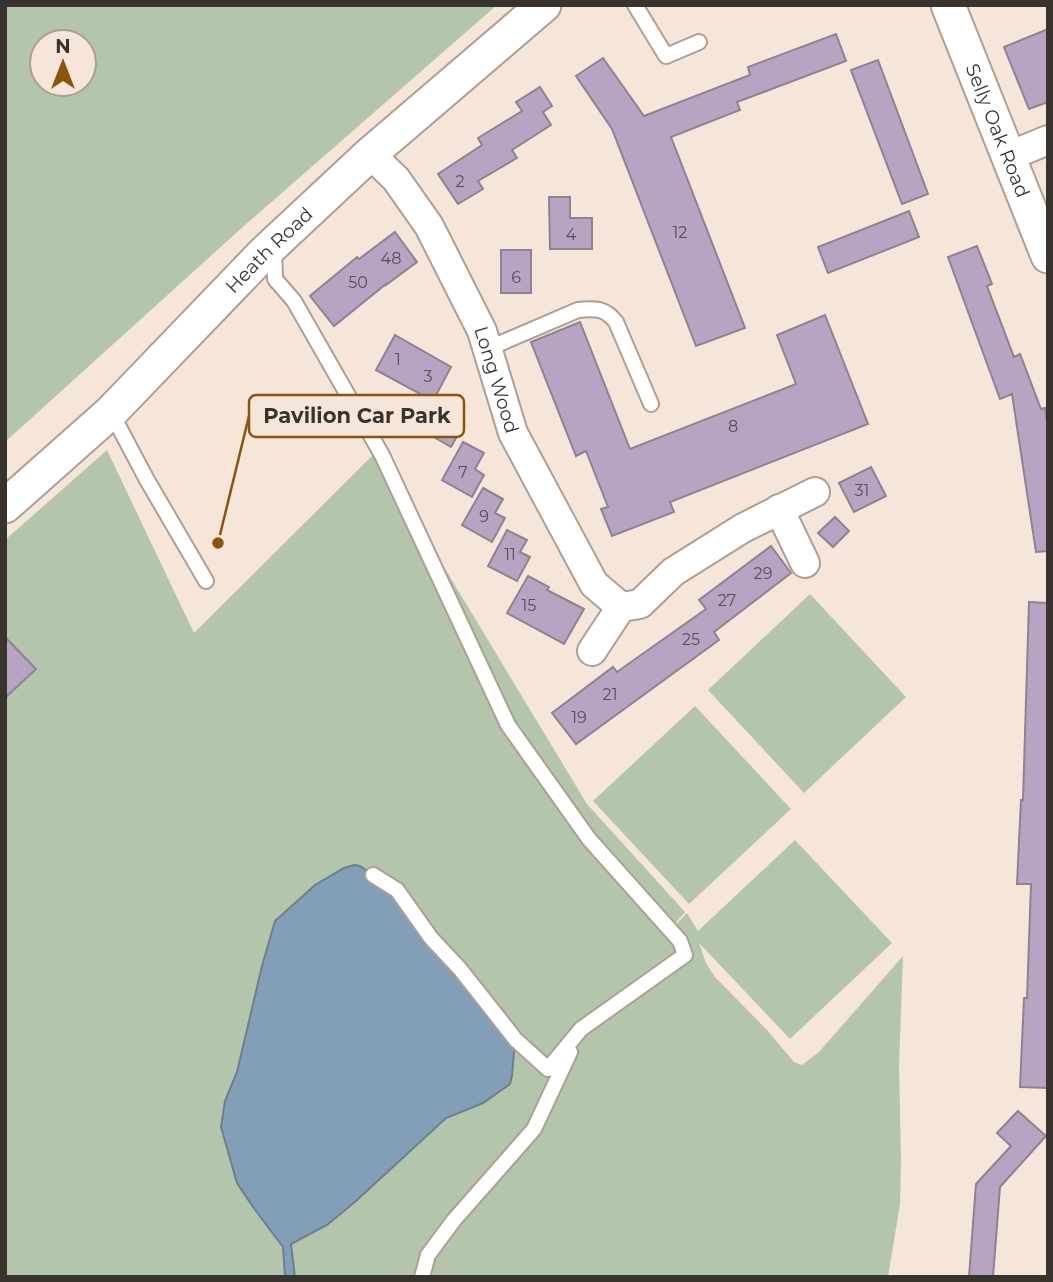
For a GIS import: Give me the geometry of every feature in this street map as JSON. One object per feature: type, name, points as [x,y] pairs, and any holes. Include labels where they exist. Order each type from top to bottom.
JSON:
[{"type":"street","name":"Heath Road","points":[[5,506],[111,412],[263,254],[370,154],[544,5]]},
{"type":"street","name":"Selly Oak Road","points":[[948,5],[1048,256]]},
{"type":"street","points":[[1007,157],[1048,140]]},
{"type":"street","name":"Long Wood","points":[[370,154],[396,179],[429,226],[482,331],[513,433],[594,584],[621,607]]},
{"type":"street","points":[[592,651],[621,607],[640,604],[673,572],[743,528],[815,492]]},
{"type":"street","points":[[779,509],[806,563]]},
{"type":"lane","points":[[635,5],[666,56],[699,42]]},
{"type":"lane","points":[[274,246],[275,279],[294,301],[382,455],[508,725],[589,839],[680,941],[685,955],[581,1029],[548,1069],[516,1040],[460,969],[430,938],[397,890],[373,875]]},
{"type":"lane","points":[[487,349],[578,310],[600,310],[610,314],[616,323],[651,404]]},
{"type":"lane","points":[[111,412],[206,581]]},
{"type":"lane","points":[[422,1277],[428,1255],[454,1220],[534,1129],[581,1029]]},
{"type":"green space","points":[[5,5],[497,5],[245,225],[5,442]]},
{"type":"green space","points":[[107,450],[194,633],[375,453],[587,804],[685,912],[664,937],[687,913],[698,931],[795,840],[892,943],[790,1039],[699,943],[706,963],[715,977],[794,1062],[802,1065],[819,1052],[903,956],[899,1065],[900,1204],[888,1277],[5,1277],[5,540]]},
{"type":"green space","points":[[810,594],[906,697],[804,793],[708,690]]},
{"type":"green space","points":[[695,706],[791,809],[689,904],[593,801]]},
{"type":"water","points":[[354,865],[360,866],[396,892],[515,1041],[512,1076],[510,1084],[483,1103],[446,1118],[327,1225],[291,1244],[295,1277],[285,1277],[283,1247],[237,1183],[221,1127],[225,1101],[237,1072],[275,921],[315,885]]},
{"type":"building","points":[[1048,29],[1048,102],[1029,109],[1004,47]]},
{"type":"building","points":[[836,34],[846,61],[737,102],[740,110],[671,137],[745,328],[696,346],[612,129],[576,76],[603,58],[644,116],[750,75],[748,67]]},
{"type":"building","points":[[878,60],[928,194],[902,204],[851,70]]},
{"type":"building","points":[[540,87],[552,106],[543,112],[551,125],[512,150],[517,158],[478,181],[483,189],[458,204],[438,174],[482,145],[478,138],[522,111],[516,102]]},
{"type":"building","points":[[549,197],[570,197],[570,218],[592,218],[592,249],[550,249]]},
{"type":"building","points":[[909,211],[919,237],[828,273],[818,247]]},
{"type":"building","points":[[395,232],[417,262],[334,326],[310,296],[357,257],[359,259]]},
{"type":"building","points":[[977,246],[992,284],[987,286],[1014,357],[1020,354],[1041,409],[1045,408],[1048,428],[1048,551],[1036,552],[1012,394],[1000,399],[948,257]]},
{"type":"building","points":[[501,250],[531,250],[531,293],[501,293]]},
{"type":"building","points":[[825,315],[868,424],[670,502],[674,512],[612,536],[601,509],[608,507],[586,451],[576,456],[531,342],[580,322],[630,449],[796,384],[777,335]]},
{"type":"building","points":[[395,335],[451,367],[433,401],[376,370]]},
{"type":"building","points":[[444,395],[463,406],[455,418],[464,424],[451,447],[423,431]]},
{"type":"building","points":[[463,442],[484,453],[475,469],[484,475],[472,497],[442,480]]},
{"type":"building","points":[[871,467],[886,496],[854,512],[839,483]]},
{"type":"building","points":[[483,488],[503,499],[495,513],[505,518],[492,542],[462,525]]},
{"type":"building","points":[[835,517],[849,531],[833,547],[818,533]]},
{"type":"building","points":[[507,530],[527,540],[520,552],[530,557],[517,581],[488,566]]},
{"type":"building","points":[[771,546],[791,573],[714,632],[719,640],[576,744],[552,713],[613,667],[617,672],[706,609],[699,600]]},
{"type":"building","points":[[528,576],[549,587],[547,590],[584,609],[564,644],[507,613]]},
{"type":"building","points":[[1029,602],[1048,603],[1048,1088],[1020,1087],[1024,998],[1027,998],[1031,884],[1017,884],[1023,800]]},
{"type":"building","points":[[5,637],[36,669],[5,698]]},
{"type":"building","points":[[1018,1111],[1046,1136],[1000,1187],[993,1277],[969,1277],[976,1184],[1011,1146],[997,1133]]},
{"type":"place","name":"Pavilion Car Park","points":[[218,543]]}]
